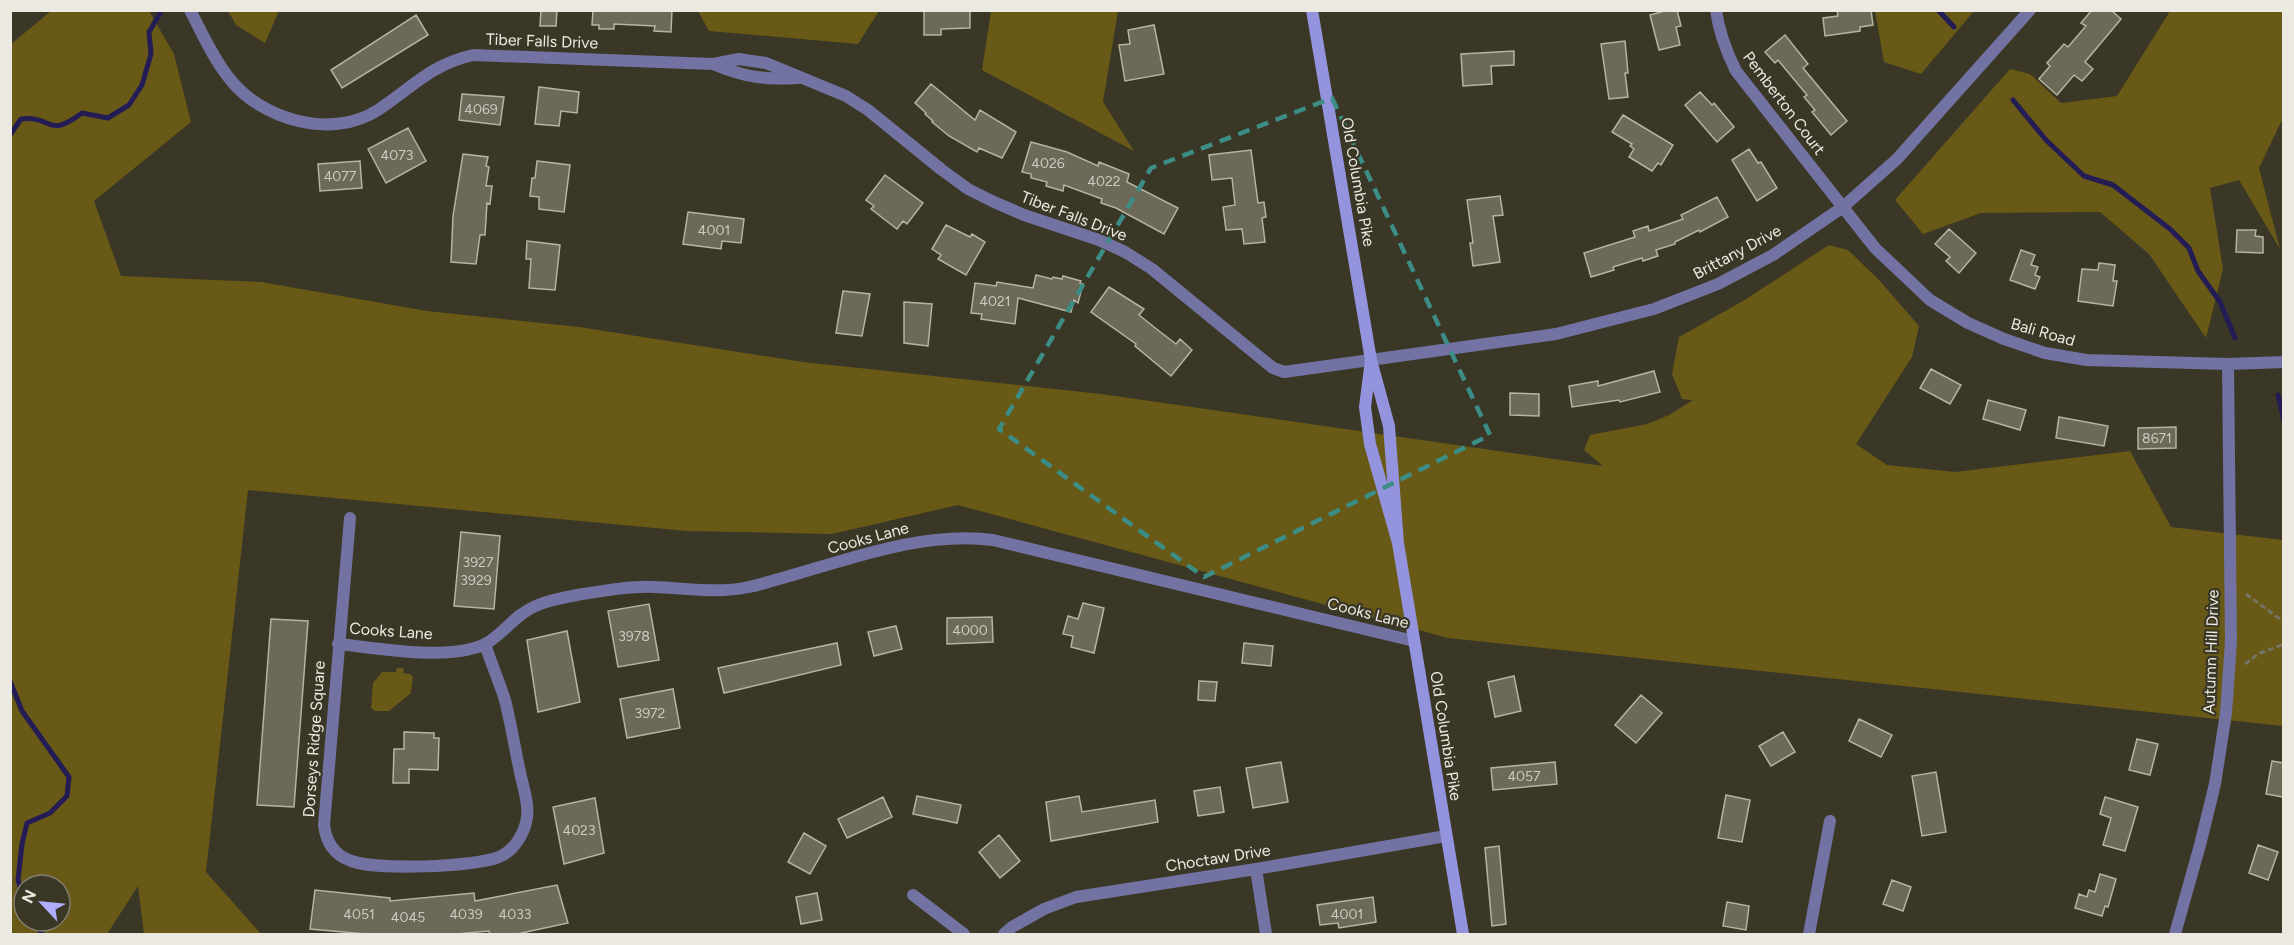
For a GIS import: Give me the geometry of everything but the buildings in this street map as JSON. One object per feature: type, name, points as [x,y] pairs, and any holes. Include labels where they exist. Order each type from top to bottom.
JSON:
[{"type":"street","name":"Tiber Falls Drive","points":[[190,10],[218,62],[244,94],[264,108],[304,123],[323,124],[359,118],[377,111],[436,67],[473,55],[495,54],[713,64],[730,60],[754,60],[780,68],[846,96],[868,110],[942,170],[985,198],[1024,215],[1096,238],[1125,252],[1159,274],[1273,368],[1284,372],[1296,372],[1371,360]]},
{"type":"street","name":"Old Columbia Pike","points":[[1312,10],[1371,360],[1389,426],[1398,543],[1463,934]]},
{"type":"street","name":"Pemberton Court","points":[[1716,10],[1726,51],[1736,71],[1843,207]]},
{"type":"street","name":"Brittany Drive","points":[[1371,360],[1556,334],[1654,309],[1718,284],[1773,255],[1843,207],[1897,159],[2030,10]]},
{"type":"street","name":"Tiber Falls Drive","points":[[713,64],[748,77],[769,80],[799,77]]},
{"type":"street","name":"Bali Road","points":[[1843,207],[1875,248],[1930,300],[1968,323],[2004,339],[2045,352],[2086,360],[2228,364],[2283,362]]},
{"type":"street","name":"Old Columbia Pike","points":[[1371,360],[1365,407],[1370,444],[1398,543]]},
{"type":"street","name":"Autumn Hill Drive","points":[[2175,934],[2215,784],[2226,713],[2231,642],[2228,364]]},
{"type":"street","name":"Dorseys Ridge Square","points":[[350,518],[324,825],[326,838],[331,848],[349,861],[362,864],[420,867],[466,864],[498,857],[510,850],[524,828],[527,806],[507,712],[485,644]]},
{"type":"street","name":"Cooks Lane","points":[[338,644],[428,652],[467,650],[485,644],[524,613],[543,602],[612,590],[652,587],[702,591],[746,587],[926,540],[969,536],[1414,641]]},
{"type":"street","points":[[1809,934],[1830,821]]},
{"type":"street","name":"Choctaw Drive","points":[[1004,934],[1044,909],[1076,897],[1446,836]]},
{"type":"street","points":[[1256,869],[1266,934]]},
{"type":"street","points":[[914,895],[964,934]]},
{"type":"path","points":[[2230,581],[2283,621]]},
{"type":"path","points":[[2229,676],[2258,654],[2283,644]]},
{"type":"highlighted area","points":[[1332,98],[1490,435],[1204,577],[999,429],[1151,168]]},
{"type":"shaded area","points":[[1875,10],[1974,11],[1921,74],[1884,62]]},
{"type":"shaded area","points":[[51,11],[149,11],[174,54],[191,122],[94,201],[121,276],[261,282],[427,311],[579,327],[803,362],[1101,394],[1603,466],[1584,450],[1590,435],[1647,424],[1669,415],[1693,400],[1682,399],[1672,374],[1679,337],[1743,301],[1829,245],[1848,250],[1879,280],[1919,326],[1912,357],[1856,444],[1887,465],[1955,472],[2130,451],[2171,527],[2283,540],[2283,726],[1448,638],[958,505],[832,534],[687,531],[248,490],[206,872],[261,934],[144,934],[138,886],[107,934],[11,934],[10,45]]},
{"type":"shaded area","points":[[228,11],[279,11],[265,43],[236,25]]},
{"type":"shaded area","points":[[698,11],[879,11],[858,44],[709,31]]},
{"type":"shaded area","points":[[991,11],[1118,11],[1103,102],[1134,151],[982,70]]},
{"type":"shaded area","points":[[2170,11],[2283,11],[2283,118],[2259,168],[2280,249],[2239,180],[2210,188],[2223,269],[2206,338],[2149,254],[2100,212],[1981,213],[1923,234],[1895,200],[2010,69],[2030,74],[2061,103],[2117,96]]},
{"type":"shaded area","points":[[397,668],[404,668],[403,673],[413,677],[411,693],[389,711],[375,711],[371,708],[373,683],[382,672],[396,672]]},
{"type":"waterway","points":[[10,135],[21,119],[39,120],[55,126],[62,125],[82,113],[108,118],[129,105],[142,85],[151,54],[149,32],[162,10]]},
{"type":"waterway","points":[[1938,10],[1954,27]]},
{"type":"waterway","points":[[2013,100],[2046,140],[2084,176],[2113,185],[2170,229],[2189,248],[2198,271],[2220,302],[2235,338]]},
{"type":"waterway","points":[[2278,395],[2284,421]]},
{"type":"waterway","points":[[10,681],[22,711],[69,777],[67,796],[50,813],[27,823],[19,873]]}]
